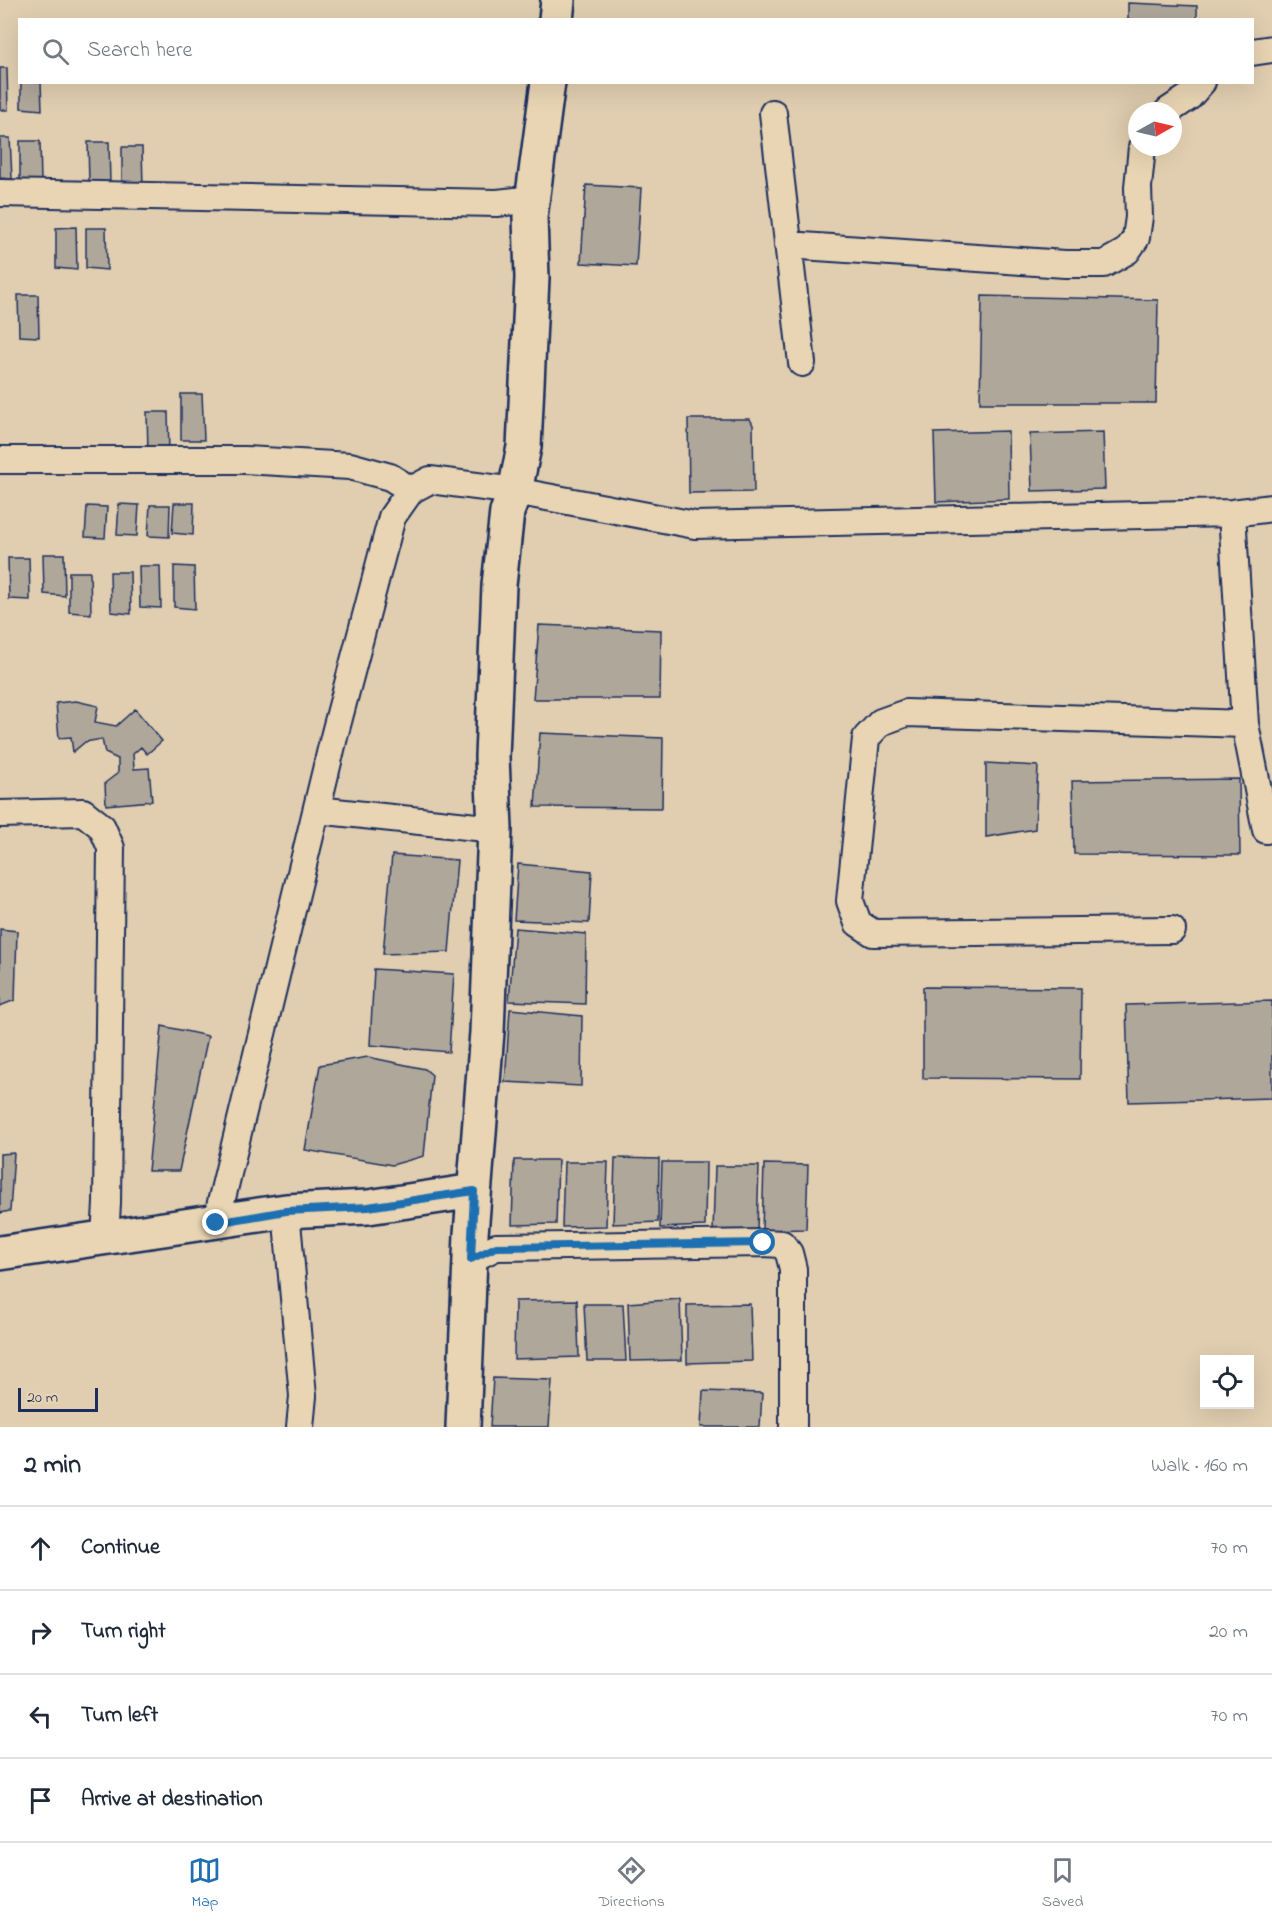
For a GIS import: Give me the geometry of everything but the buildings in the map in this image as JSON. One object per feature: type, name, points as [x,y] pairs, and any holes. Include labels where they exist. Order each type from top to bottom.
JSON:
[{"type":"street","points":[[556,18],[558,0]]},
{"type":"street","points":[[1254,52],[1272,49]]},
{"type":"street","points":[[463,1427],[474,1191],[487,1032],[495,829],[492,757],[499,585],[507,512],[515,490],[524,447],[532,278],[530,217],[548,84]]},
{"type":"street","points":[[1182,102],[1200,84]]},
{"type":"street","points":[[773,113],[802,363]]},
{"type":"street","points":[[788,245],[1065,264],[1104,264],[1127,252],[1136,238],[1141,156]]},
{"type":"street","points":[[0,193],[497,203],[533,199]]},
{"type":"street","points":[[0,460],[245,460],[350,466],[390,477],[411,490]]},
{"type":"street","points":[[216,1223],[317,810],[392,517],[411,490],[430,480],[515,490],[695,525],[1232,513],[1272,508]]},
{"type":"street","points":[[1232,513],[1245,724],[1266,830]]},
{"type":"street","points":[[1172,930],[873,933],[865,928],[858,923],[850,901],[866,738],[881,722],[906,713],[1245,724]]},
{"type":"street","points":[[317,810],[495,829]]},
{"type":"street","points":[[0,814],[83,812],[102,827],[111,848],[105,1239]]},
{"type":"street","points":[[0,1253],[286,1211],[368,1207],[474,1191]]},
{"type":"street","points":[[286,1211],[303,1396],[300,1427]]},
{"type":"street","points":[[471,1259],[496,1247],[782,1244],[789,1253],[793,1269],[793,1427]]},
{"type":"street","points":[[474,1389],[474,1427]]},
{"type":"route","points":[[216,1223],[286,1211],[368,1207],[474,1191],[471,1259],[496,1247],[763,1243]]}]
